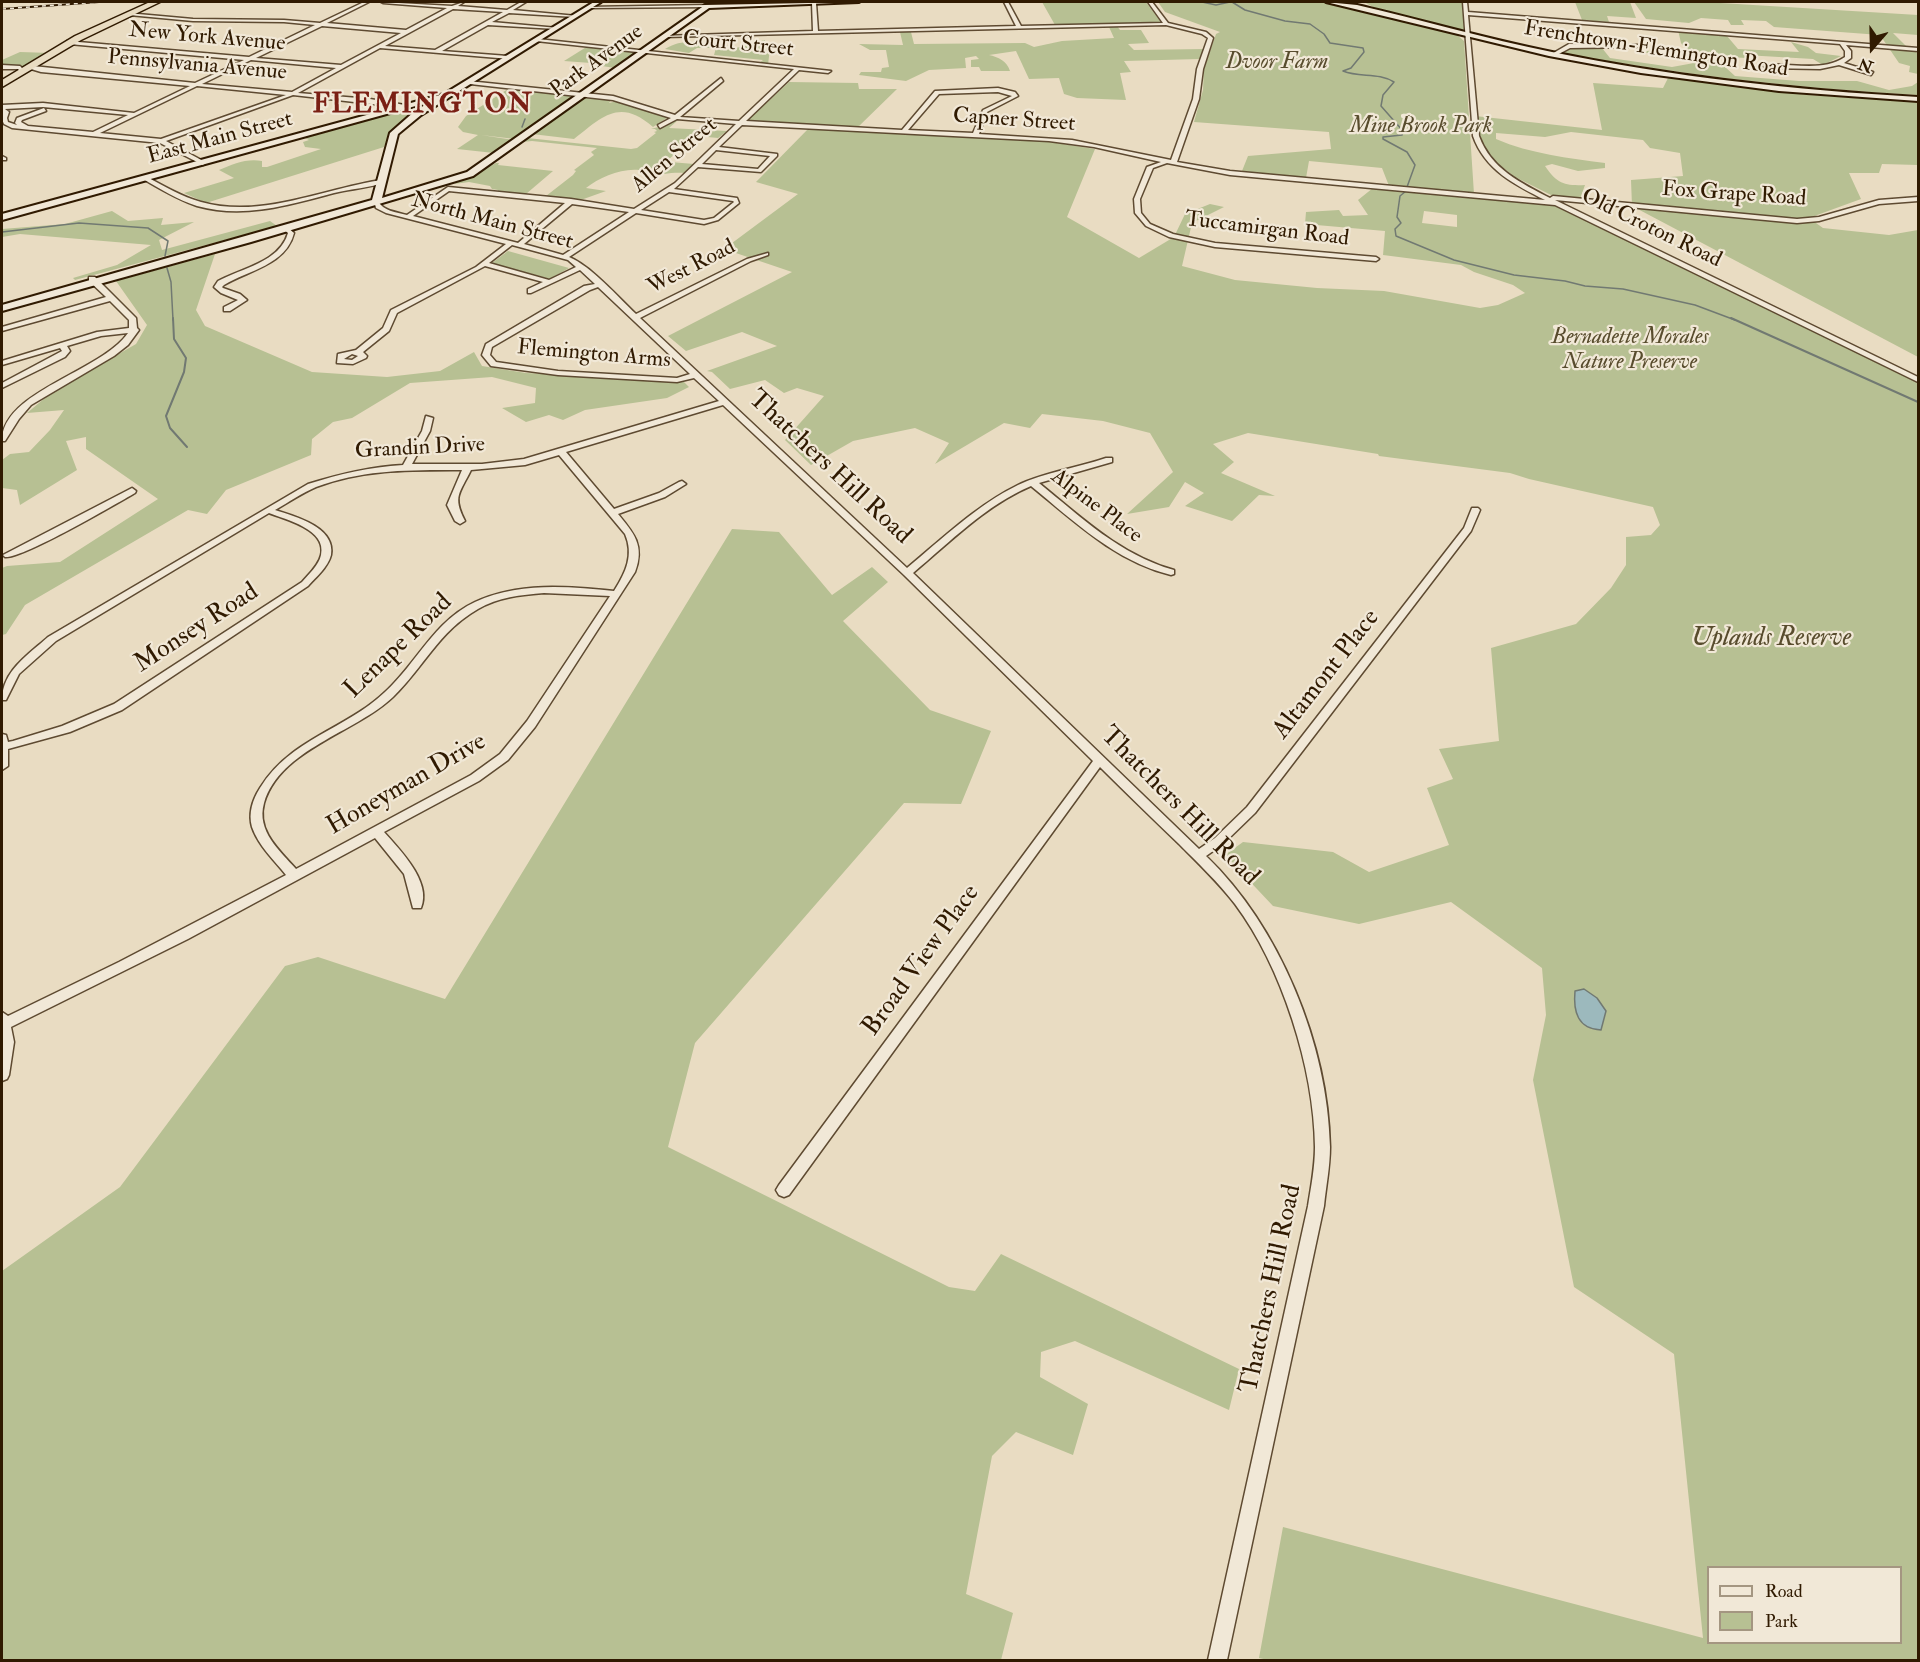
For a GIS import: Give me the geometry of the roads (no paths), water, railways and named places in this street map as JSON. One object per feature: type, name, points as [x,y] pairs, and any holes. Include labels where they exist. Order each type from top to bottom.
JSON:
[{"type":"highway","points":[[2,84],[69,42],[156,2]]},
{"type":"highway","points":[[2,89],[29,68]]},
{"type":"street","points":[[94,134],[367,2]]},
{"type":"street","points":[[383,2],[575,16]]},
{"type":"street","points":[[161,141],[293,93],[462,2]]},
{"type":"street","points":[[436,52],[524,2]]},
{"type":"street","points":[[448,95],[598,2]]},
{"type":"street","points":[[588,8],[856,2]]},
{"type":"street","points":[[1006,2],[1019,27]]},
{"type":"street","points":[[1150,2],[1166,24]]},
{"type":"street","name":"Frenchtown-Flemington Road","points":[[1329,2],[1553,54],[1720,82],[1824,93],[1918,99]]},
{"type":"street","name":"Frenchtown-Flemington Road","points":[[1359,2],[1392,16]]},
{"type":"street","name":"Old Croton Road","points":[[1465,2],[1474,125],[1479,148],[1502,172],[1545,198],[1918,380]]},
{"type":"street","points":[[814,3],[816,33]]},
{"type":"street","name":"Park Avenue","points":[[408,217],[447,186],[478,170],[707,6]]},
{"type":"street","points":[[1466,13],[1918,48]]},
{"type":"street","points":[[129,14],[193,20],[319,24],[408,32]]},
{"type":"street","points":[[486,23],[556,28]]},
{"type":"street","points":[[664,36],[1166,24],[1208,35],[1211,38],[1200,69],[1196,99],[1170,163],[1150,167],[1142,156]]},
{"type":"street","name":"Court Street","points":[[538,40],[828,71]]},
{"type":"street","name":"New York Avenue","points":[[69,42],[342,67]]},
{"type":"street","points":[[1765,66],[1810,67],[1838,63],[1848,58],[1848,51],[1842,43]]},
{"type":"street","points":[[1553,54],[1569,46],[1638,47]]},
{"type":"street","points":[[380,47],[508,58]]},
{"type":"street","points":[[1838,63],[1871,73]]},
{"type":"street","name":"Pennsylvania Avenue","points":[[2,67],[370,101],[405,107],[407,110],[418,112]]},
{"type":"street","name":"Allen Street","points":[[564,258],[668,190],[798,68]]},
{"type":"street","points":[[660,126],[675,118],[721,80]]},
{"type":"street","name":"Capner Street","points":[[470,82],[628,101],[675,118],[740,124],[1063,141],[1230,173],[1556,203]]},
{"type":"street","points":[[903,132],[937,92],[998,90],[1014,93],[1015,96],[1011,99],[985,111],[975,135]]},
{"type":"street","name":"East Main Street","points":[[2,217],[448,95]]},
{"type":"street","name":"North Main Street","points":[[448,95],[418,112],[394,133],[376,197],[382,210],[564,258],[581,267],[723,402]]},
{"type":"street","points":[[134,114],[64,107],[22,106],[3,109],[5,121],[12,126],[161,141],[202,163]]},
{"type":"street","points":[[5,121],[22,117],[37,108]]},
{"type":"street","points":[[22,117],[18,123],[26,127]]},
{"type":"street","points":[[697,165],[759,171],[775,155],[714,148]]},
{"type":"street","name":"Tuccamirgan Road","points":[[1150,167],[1137,199],[1137,209],[1144,221],[1164,233],[1215,245],[1376,259]]},
{"type":"street","points":[[145,178],[198,204],[239,208],[278,205],[357,184],[381,182]]},
{"type":"street","points":[[447,186],[638,210],[704,222],[716,219],[737,202],[735,199],[725,197],[668,190]]},
{"type":"street","name":"Park Avenue","points":[[2,306],[285,228],[376,197],[447,186]]},
{"type":"street","name":"Fox Grape Road","points":[[1545,198],[1797,221],[1819,219],[1869,204],[1918,199]]},
{"type":"street","points":[[358,352],[383,333],[394,312],[484,264],[515,244],[571,201]]},
{"type":"street","points":[[227,309],[243,300],[218,287],[221,283],[276,257],[291,237],[291,233],[285,228]]},
{"type":"street","name":"West Road","points":[[636,317],[749,260],[766,254]]},
{"type":"street","points":[[484,264],[550,282]]},
{"type":"street","points":[[531,291],[581,267]]},
{"type":"street","points":[[2,439],[6,426],[34,398],[114,352],[127,342],[135,330],[134,320],[94,281]]},
{"type":"street","name":"Flemington Arms","points":[[601,284],[587,288],[489,346],[486,355],[494,364],[558,373],[677,380],[696,375]]},
{"type":"street","points":[[2,329],[111,298]]},
{"type":"street","points":[[2,363],[99,334],[135,330]]},
{"type":"street","points":[[2,386],[62,355],[66,351],[62,345]]},
{"type":"street","name":"Grandin Drive","points":[[2,697],[4,685],[51,639],[298,492],[341,476],[372,469],[406,466],[468,467],[525,462],[723,402]]},
{"type":"street","name":"Thatchers Hill Road","points":[[723,402],[907,573],[1234,891],[1261,931],[1283,976],[1308,1055],[1322,1143],[1316,1206],[1218,1660]]},
{"type":"street","points":[[406,466],[426,431],[429,418]]},
{"type":"street","name":"Honeyman Drive","points":[[3,1020],[126,967],[475,778],[504,757],[528,729],[616,594],[632,569],[635,554],[629,533],[561,452]]},
{"type":"street","points":[[907,573],[1000,500],[1032,482],[1109,460]]},
{"type":"street","points":[[460,521],[455,512],[453,499],[468,467]]},
{"type":"street","name":"Alpine Place","points":[[1032,482],[1124,555],[1145,566],[1171,573]]},
{"type":"street","points":[[613,512],[662,495],[682,484]]},
{"type":"street","points":[[4,556],[32,545],[132,490]]},
{"type":"street","name":"Monsey Road","points":[[2,742],[13,745],[75,726],[118,707],[305,584],[322,561],[326,546],[324,539],[307,524],[267,510]]},
{"type":"street","name":"Altamont Place","points":[[1198,856],[1227,834],[1251,810],[1468,529],[1475,510]]},
{"type":"street","name":"Lenape Road","points":[[294,875],[264,839],[258,827],[256,813],[259,800],[273,775],[290,758],[311,742],[357,718],[382,700],[401,682],[440,633],[459,616],[482,603],[508,593],[537,588],[616,594]]},
{"type":"street","points":[[2,742],[2,766]]},
{"type":"street","name":"Broad View Place","points":[[784,1190],[1099,761]]},
{"type":"street","points":[[376,831],[413,876],[417,887],[417,905]]},
{"type":"street","points":[[2,1075],[7,1042],[3,1020]]},
{"type":"water","points":[[1584,989],[1597,998],[1606,1011],[1601,1030],[1593,1029],[1582,1023],[1576,1012],[1575,991]]},
{"type":"waterway","points":[[1202,2],[1216,5],[1230,2]]},
{"type":"waterway","points":[[1232,2],[1245,10],[1285,21],[1310,24],[1324,34],[1330,43],[1363,48],[1364,52],[1351,68],[1343,71],[1382,77],[1394,82],[1383,95],[1381,106],[1403,131],[1402,135],[1383,137],[1383,139],[1407,152],[1415,165],[1407,187]]},
{"type":"waterway","points":[[1376,2],[1382,2]]},
{"type":"waterway","points":[[522,127],[525,119]]},
{"type":"waterway","points":[[1406,191],[1400,196],[1397,217],[1401,223],[1395,229],[1396,236],[1454,260],[1514,275],[1565,281],[1585,286],[1623,289],[1695,305],[1735,320]]},
{"type":"waterway","points":[[2,232],[79,223],[148,228],[168,241],[165,256]]},
{"type":"waterway","points":[[167,268],[171,282],[173,320]]},
{"type":"waterway","points":[[173,318],[174,339],[186,358],[184,372],[166,416],[170,428],[187,447]]},
{"type":"waterway","points":[[1731,318],[1918,402]]},
{"type":"railway","points":[[2,9],[99,2]]},
{"type":"district","name":"FLEMINGTON","points":[[423,106]]},
{"type":"park label","name":"Dvoor Farm","points":[[1277,63]]},
{"type":"park label","name":"Mine Brook Park","points":[[1421,127]]},
{"type":"park label","name":"Bernadette Morales Nature Preserve","points":[[1630,350]]},
{"type":"park label","name":"Uplands Reserve","points":[[1771,639]]}]
